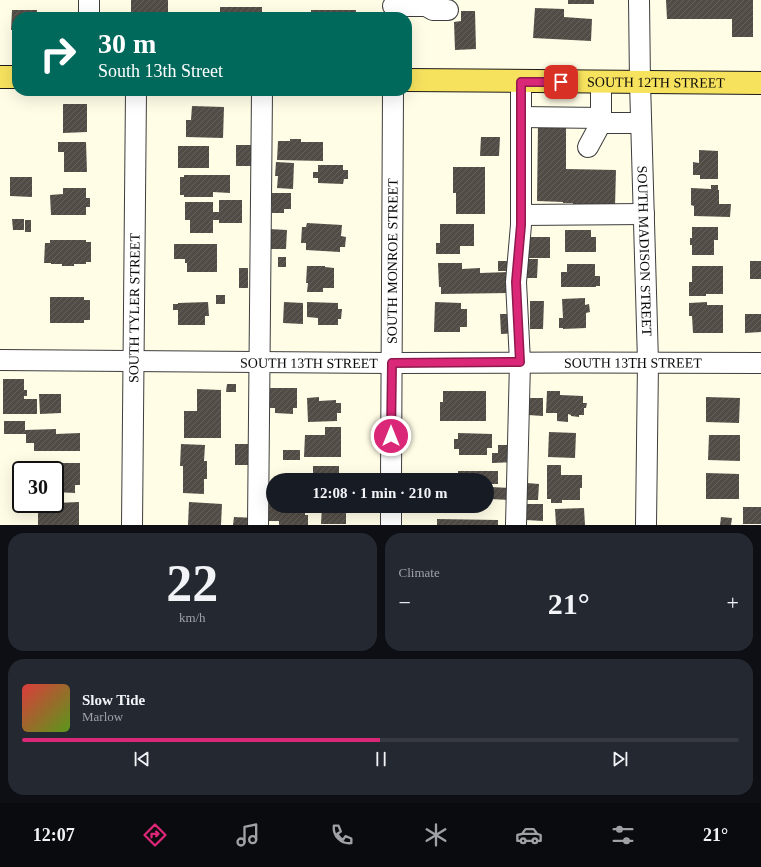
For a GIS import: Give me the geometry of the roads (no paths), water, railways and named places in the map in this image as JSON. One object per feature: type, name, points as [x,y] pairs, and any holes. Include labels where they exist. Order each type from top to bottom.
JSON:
[{"type":"main road","points":[[0,77],[12,77]]},
{"type":"main road","name":"SOUTH 12TH STREET","points":[[412,80],[761,83]]},
{"type":"street","points":[[88,12],[89,0]]},
{"type":"street","name":"SOUTH MADISON STREET","points":[[639,0],[648,362],[646,525]]},
{"type":"street","points":[[393,8],[426,3],[433,10],[448,10]]},
{"type":"street","points":[[516,525],[520,362],[516,282],[522,214],[521,82]]},
{"type":"street","points":[[588,147],[601,120],[601,82]]},
{"type":"street","name":"SOUTH TYLER STREET","points":[[132,525],[136,96]]},
{"type":"street","points":[[258,525],[262,96]]},
{"type":"street","name":"SOUTH MONROE STREET","points":[[391,473],[393,96]]},
{"type":"street","points":[[521,117],[641,123]]},
{"type":"street","points":[[522,214],[644,214]]},
{"type":"street","name":"SOUTH 13TH STREET","points":[[0,360],[259,363],[761,363]]},
{"type":"street","points":[[391,513],[391,525]]}]
